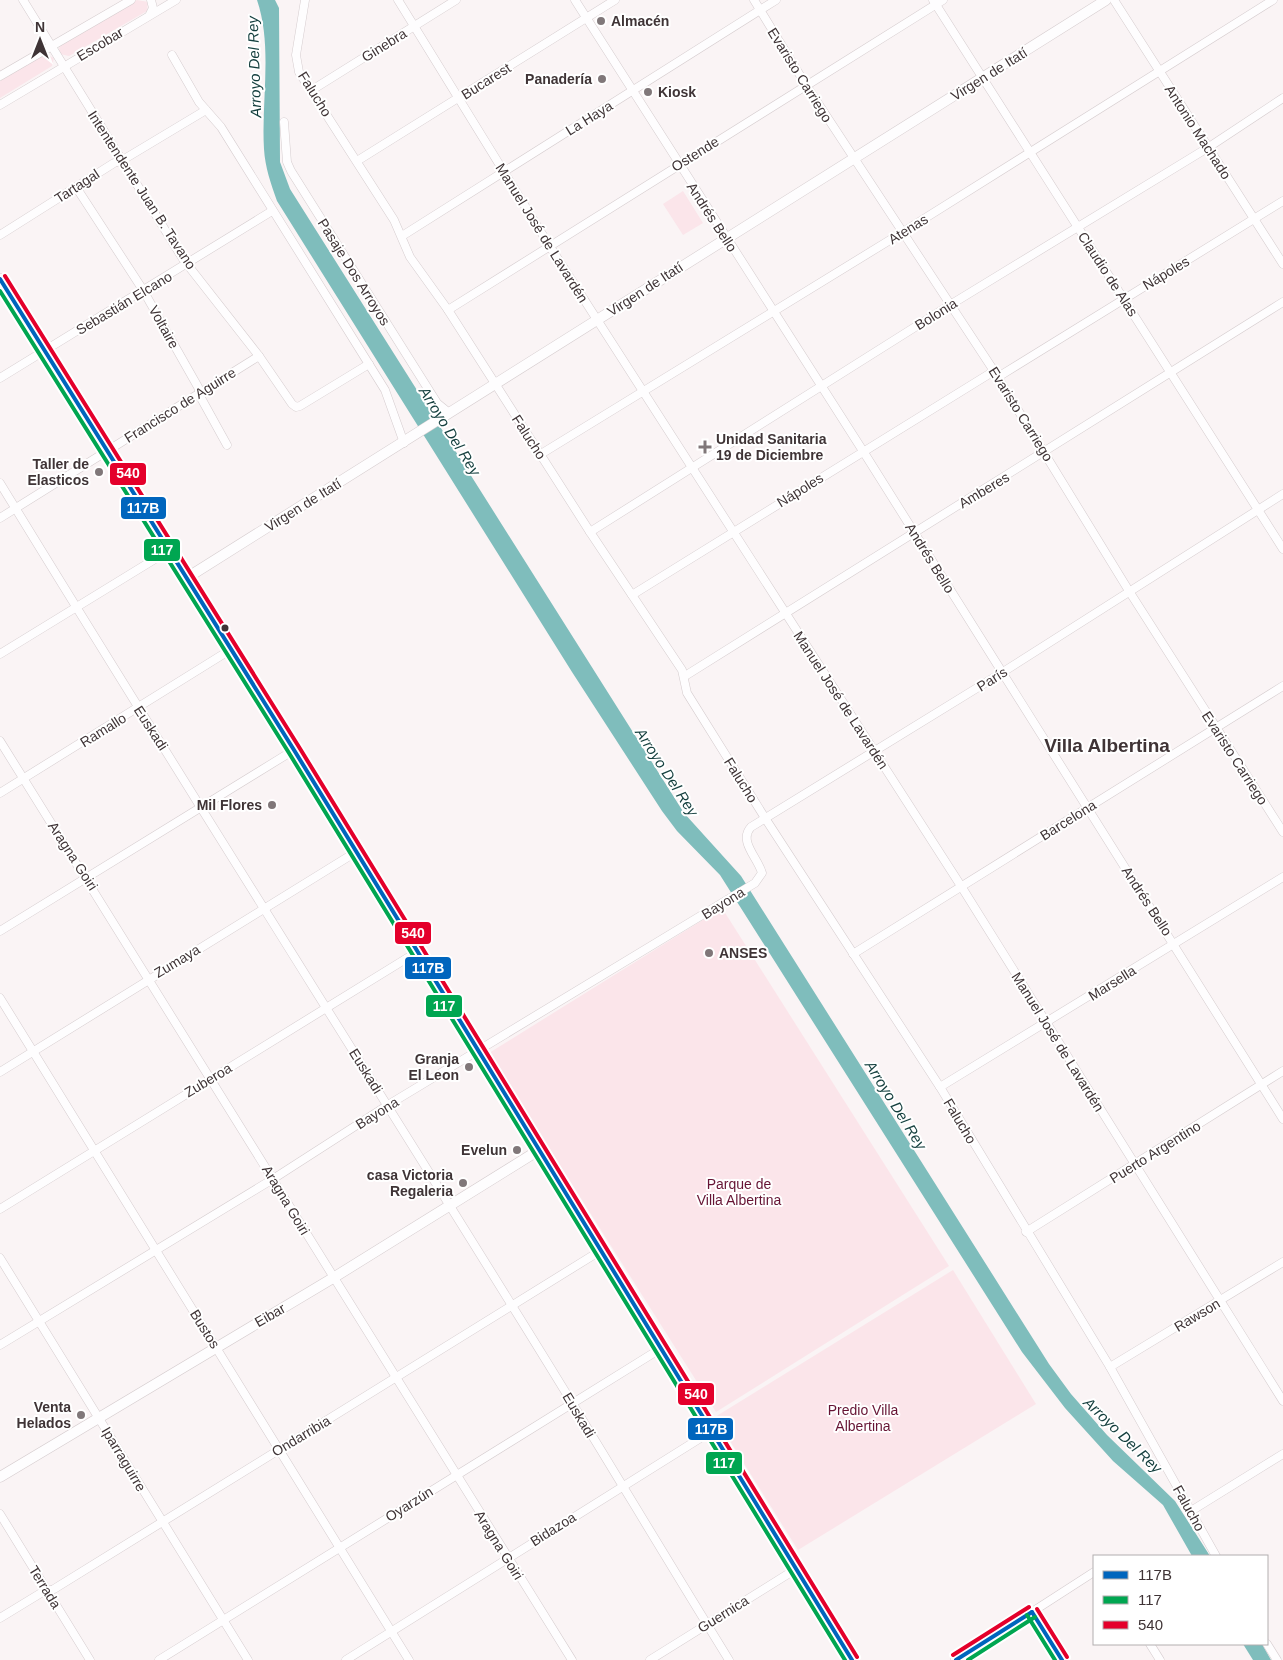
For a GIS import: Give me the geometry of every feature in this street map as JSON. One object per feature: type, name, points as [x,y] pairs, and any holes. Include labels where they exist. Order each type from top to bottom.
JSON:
[{"type":"main road","points":[[0,279],[168,551],[294,750],[710,1432],[852,1660]]},
{"type":"main road","points":[[957,1660],[1032,1612],[1062,1660]]},
{"type":"street","name":"Intentendente Juan B. Tavano","points":[[23,0],[188,264],[296,407],[369,364]]},
{"type":"street","name":"Escobar","points":[[0,76],[131,0]]},
{"type":"street","points":[[150,14],[153,8],[151,0]]},
{"type":"street","name":"Escobar","points":[[0,105],[176,0]]},
{"type":"street","name":"Falucho","points":[[305,0],[296,55],[297,65],[402,236],[410,257],[448,310],[685,676],[687,693],[765,818],[940,1087],[1026,1232],[1110,1367],[1215,1555]]},
{"type":"street","name":"Manuel José de Lavardén","points":[[398,0],[549,245],[644,391],[784,614],[961,886],[1283,1400]]},
{"type":"street","name":"Ginebra","points":[[312,90],[456,0]]},
{"type":"street","name":"Andrés Bello","points":[[575,0],[678,165],[1003,672],[1283,1118]]},
{"type":"street","name":"Bucarest","points":[[357,161],[615,0]]},
{"type":"street","name":"Evaristo Carriego","points":[[754,0],[806,84],[1046,452],[1129,591],[1283,832]]},
{"type":"street","name":"La Haya","points":[[402,236],[776,0]]},
{"type":"street","name":"Virgen de Itatí","points":[[185,578],[408,440],[494,383],[1106,0]]},
{"type":"street","name":"Antonio Machado","points":[[1114,0],[1283,264]]},
{"type":"street","name":"Atenas","points":[[541,454],[903,232],[1273,0]]},
{"type":"street","name":"Claudio de Alas","points":[[937,1],[1030,153],[1283,549]]},
{"type":"street","name":"Ostende","points":[[448,310],[937,1]]},
{"type":"street","points":[[172,55],[206,110],[221,127],[369,364],[390,400],[408,440]]},
{"type":"street","name":"Bolonia","points":[[590,532],[1077,226],[1209,147],[1283,98]]},
{"type":"street","name":"Tartagal","points":[[0,235],[114,163],[122,161],[206,110]]},
{"type":"street","name":"Pasaje Dos Arroyos","points":[[284,122],[287,162],[291,171],[445,414]]},
{"type":"street","name":"Voltaire","points":[[76,187],[144,290],[227,445]]},
{"type":"street","name":"Nápoles","points":[[632,595],[863,451],[1124,298],[1283,201]]},
{"type":"street","name":"Sebastián Elcano","points":[[0,378],[272,211]]},
{"type":"street","name":"Amberes","points":[[685,676],[1046,452],[1283,302]]},
{"type":"street","name":"Francisco de Aguirre","points":[[0,518],[259,356]]},
{"type":"street","name":"Euskadi","points":[[0,484],[512,1305],[729,1660]]},
{"type":"street","name":"París","points":[[755,882],[762,873],[747,843],[746,837],[751,827],[1003,672],[1283,494]]},
{"type":"street","points":[[0,654],[168,551]]},
{"type":"street","name":"Ramallo","points":[[0,793],[230,650]]},
{"type":"street","name":"Barcelona","points":[[853,954],[1283,686]]},
{"type":"street","name":"Aragna Goiri","points":[[0,741],[88,878],[333,1278],[572,1660]]},
{"type":"street","points":[[0,931],[294,750]]},
{"type":"street","name":"Zumaya","points":[[0,1072],[149,978],[356,852]]},
{"type":"street","name":"Marsella","points":[[940,1087],[1283,877]]},
{"type":"street","name":"Bayona","points":[[0,1345],[273,1179],[388,1105],[755,882]]},
{"type":"street","name":"Zuberoa","points":[[0,1208],[417,952]]},
{"type":"street","name":"Bustos","points":[[0,998],[409,1660]]},
{"type":"street","name":"Puerto Argentino","points":[[1026,1232],[1283,1071]]},
{"type":"street","name":"Eibar","points":[[0,1477],[333,1278],[539,1150]]},
{"type":"street","name":"Ondarribia","points":[[0,1618],[163,1522],[600,1251]]},
{"type":"street","name":"Iparraguirre","points":[[0,1258],[248,1660]]},
{"type":"street","name":"Rawson","points":[[1110,1367],[1283,1262]]},
{"type":"street","name":"Oyarzún","points":[[160,1660],[660,1349]]},
{"type":"street","name":"Bidazoa","points":[[346,1660],[710,1432]]},
{"type":"street","points":[[1191,1511],[1283,1454]]},
{"type":"street","name":"Terrada","points":[[0,1514],[90,1660]]},
{"type":"street","name":"Guernica","points":[[650,1660],[796,1569]]},
{"type":"street","points":[[1032,1612],[1093,1573]]},
{"type":"street","points":[[1151,1645],[1160,1660]]},
{"type":"street","points":[[1268,1645],[1276,1660]]},
{"type":"green space","points":[[137,0],[148,2],[147,11],[69,56],[60,54],[59,48],[62,44]]},
{"type":"green space","points":[[45,54],[54,58],[52,66],[0,98],[0,81]]},
{"type":"green space","points":[[683,191],[703,223],[683,235],[663,204]]},
{"type":"green space","name":"Parque de Villa Albertina","points":[[722,908],[949,1266],[716,1412],[489,1053]]},
{"type":"green space","name":"Predio Villa Albertina","points":[[953,1270],[1036,1404],[798,1550],[715,1417]]},
{"type":"water","points":[[257,0],[275,0],[279,8],[280,162],[290,189],[684,813],[741,876],[1049,1364],[1071,1394],[1107,1435],[1175,1501],[1209,1555],[1191,1555],[1163,1505],[1113,1461],[1065,1408],[1022,1352],[720,875],[677,831],[662,811],[572,672],[277,201],[265,156],[263,131],[265,55],[262,18]]},
{"type":"water","points":[[1244,1645],[1263,1645],[1271,1660],[1253,1660]]},
{"type":"transit line","name":"540","points":[[5,276],[299,747],[857,1657]]},
{"type":"transit line","name":"117B","points":[[0,279],[294,750],[852,1660]]},
{"type":"transit line","name":"117","points":[[0,291],[289,753],[845,1660]]},
{"type":"transit line","name":"540","points":[[953,1655],[1029,1607]]},
{"type":"transit line","name":"540","points":[[1037,1609],[1067,1657]]},
{"type":"transit line","name":"117B","points":[[1032,1612],[1062,1660]]},
{"type":"transit line","name":"117B","points":[[956,1660],[1032,1612]]},
{"type":"transit line","name":"117","points":[[1027,1615],[1055,1660]]},
{"type":"transit line","name":"117","points":[[968,1660],[1035,1617]]},
{"type":"place","name":"Almacén","points":[[601,21]]},
{"type":"place","name":"Panadería","points":[[602,79]]},
{"type":"place","name":"Kiosk","points":[[648,92]]},
{"type":"place","name":"Unidad Sanitaria 19 de Diciembre","points":[[705,447]]},
{"type":"place","name":"Taller de Elasticos","points":[[99,472]]},
{"type":"place","name":"Mil Flores","points":[[272,805]]},
{"type":"place","name":"ANSES","points":[[709,953]]},
{"type":"place","name":"Granja El Leon","points":[[469,1067]]},
{"type":"place","name":"Evelun","points":[[517,1150]]},
{"type":"place","name":"casa Victoria Regaleria","points":[[463,1183]]},
{"type":"place","name":"Venta Helados","points":[[81,1415]]},
{"type":"district","name":"Villa Albertina","points":[[1107,745]]},
{"type":"water label","name":"Arroyo Del Rey","points":[[254,67]]},
{"type":"water label","name":"Arroyo Del Rey","points":[[450,431]]},
{"type":"water label","name":"Arroyo Del Rey","points":[[667,772]]},
{"type":"water label","name":"Arroyo Del Rey","points":[[896,1105]]},
{"type":"water label","name":"Arroyo Del Rey","points":[[1123,1435]]}]
